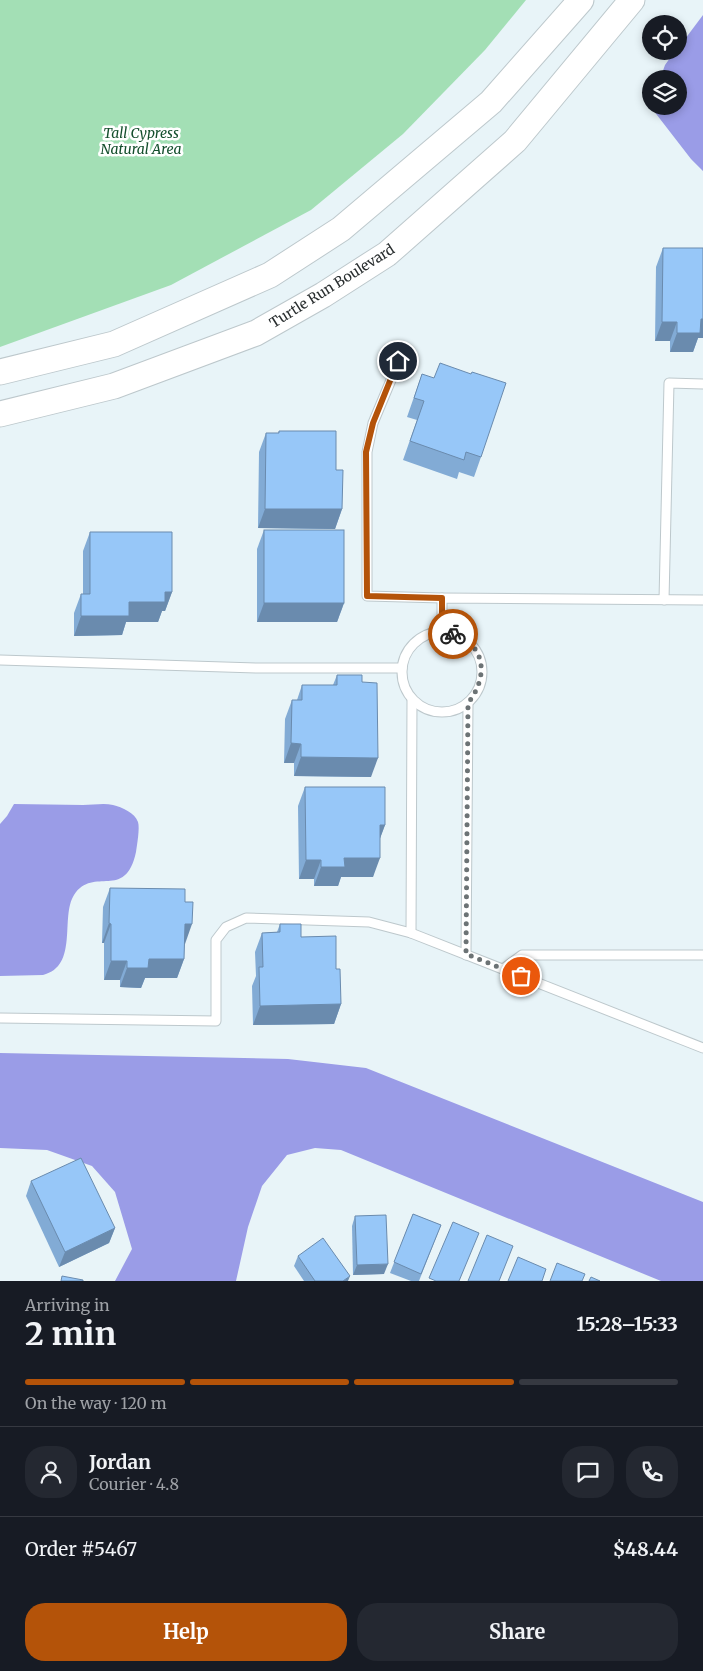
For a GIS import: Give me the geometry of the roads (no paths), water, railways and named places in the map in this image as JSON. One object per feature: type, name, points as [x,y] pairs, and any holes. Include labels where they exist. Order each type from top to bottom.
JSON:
[{"type":"street","points":[[0,372],[114,344],[270,275],[341,230],[491,102],[582,0]]},
{"type":"street","name":"Turtle Run Boulevard","points":[[0,414],[114,386],[256,333],[323,295],[387,254],[515,141],[632,0]]},
{"type":"lane","points":[[398,361],[373,423],[366,452],[367,596],[703,600]]},
{"type":"lane","points":[[664,600],[669,383],[703,384]]},
{"type":"lane","points":[[442,598],[442,632]]},
{"type":"lane","points":[[442,632],[456,634],[468,642],[477,652],[482,665],[482,679],[477,692],[468,703],[456,710],[443,713],[429,711],[417,705],[408,694],[402,682],[402,668],[405,656],[411,646],[420,638],[430,633],[442,632]]},
{"type":"lane","points":[[0,660],[256,668],[402,668]]},
{"type":"lane","points":[[411,933],[412,700]]},
{"type":"lane","points":[[466,954],[468,703]]},
{"type":"lane","points":[[0,1018],[216,1021],[216,940],[226,927],[246,918],[369,922],[411,933],[703,1048]]},
{"type":"lane","points":[[503,969],[522,955],[703,955]]},
{"type":"water","points":[[703,15],[703,171],[691,159],[657,115],[687,115],[687,70],[663,70],[669,60],[687,60],[687,36]]},
{"type":"water","points":[[14,804],[113,805],[131,813],[139,825],[136,852],[131,867],[124,876],[117,880],[91,883],[82,887],[74,895],[68,916],[65,952],[61,962],[54,970],[43,975],[0,976],[0,824]]},
{"type":"water","points":[[0,1053],[288,1059],[366,1068],[703,1202],[703,1281],[661,1281],[341,1150],[315,1148],[287,1155],[262,1186],[248,1227],[236,1281],[115,1281],[132,1249],[115,1192],[92,1166],[47,1150],[0,1148]]},
{"type":"park label","name":"Tall Cypress Natural Area","points":[[141,142]]}]
